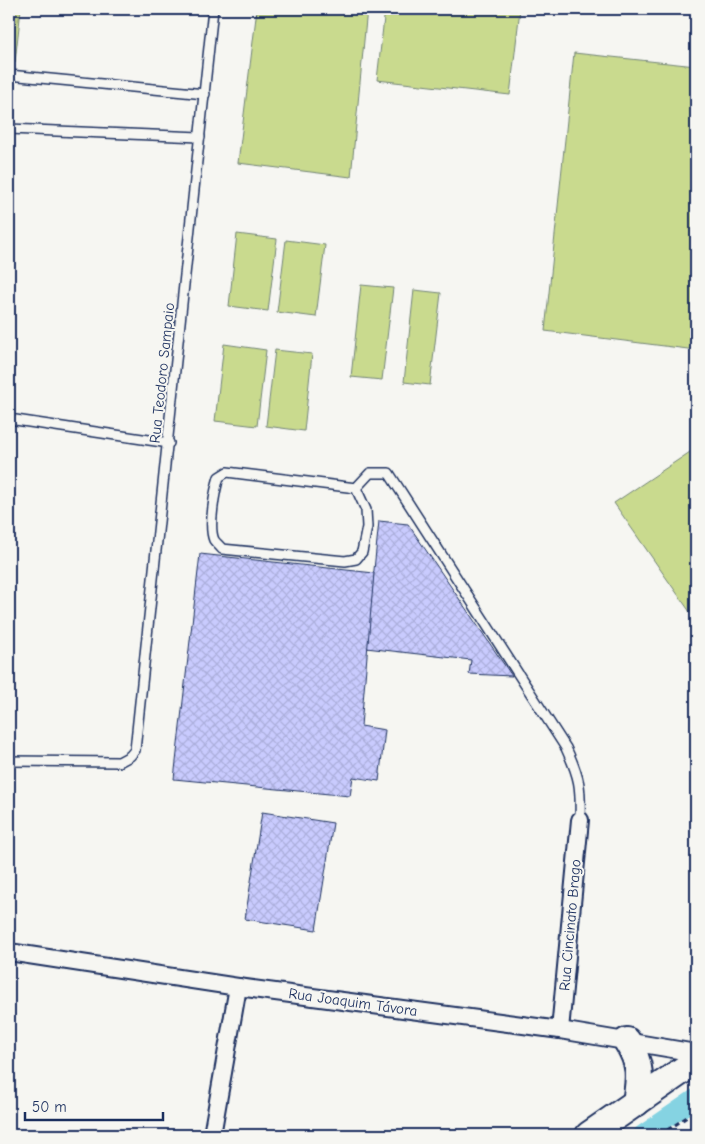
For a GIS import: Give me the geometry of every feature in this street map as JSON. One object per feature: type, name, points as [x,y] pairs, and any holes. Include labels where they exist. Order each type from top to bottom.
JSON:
[{"type":"main road","points":[[627,1041],[636,1056],[639,1067],[636,1103]]},
{"type":"main road","points":[[590,1135],[696,1061]]},
{"type":"street","name":"Rua Cincinato Brago","points":[[560,1030],[580,820]]},
{"type":"street","name":"Rua Joaquim Távora","points":[[9,952],[238,987],[560,1030],[696,1053]]},
{"type":"street","points":[[212,1135],[238,987]]},
{"type":"lane","name":"Rua Teodoro Sampaio","points":[[9,762],[119,762],[130,756],[135,750],[213,9]]},
{"type":"lane","points":[[9,75],[204,94]]},
{"type":"lane","points":[[9,129],[200,137]]},
{"type":"lane","points":[[9,419],[168,444]]},
{"type":"lane","points":[[227,472],[356,488],[366,510],[367,527],[362,552],[356,559],[345,561],[222,549],[214,541],[212,529],[216,487],[219,477],[227,472]]},
{"type":"lane","points":[[356,488],[370,473],[389,473],[566,748],[579,774],[581,788],[580,820]]},
{"type":"path","points":[[660,1135],[696,1111]]},
{"type":"green space","points":[[9,9],[21,9],[15,62],[9,62]]},
{"type":"green space","points":[[257,9],[367,9],[351,177],[238,163]]},
{"type":"green space","points":[[385,9],[520,9],[510,95],[377,80]]},
{"type":"green space","points":[[574,53],[696,66],[696,350],[545,331]]},
{"type":"green space","points":[[237,234],[277,239],[268,311],[229,306]]},
{"type":"green space","points":[[286,240],[325,245],[316,317],[277,312]]},
{"type":"green space","points":[[361,285],[393,288],[382,380],[351,377]]},
{"type":"green space","points":[[414,290],[441,293],[430,385],[404,382]]},
{"type":"green space","points":[[224,344],[266,350],[257,426],[215,421]]},
{"type":"green space","points":[[275,350],[312,354],[304,431],[266,426]]},
{"type":"green space","points":[[696,448],[696,608],[690,612],[614,503]]},
{"type":"building","points":[[379,521],[408,524],[512,676],[469,674],[471,660],[366,648]]},
{"type":"building","points":[[200,554],[374,573],[361,726],[385,730],[379,781],[353,777],[350,796],[174,779]]},
{"type":"building","points":[[262,812],[333,823],[316,930],[245,919]]},
{"type":"waterway","points":[[642,1135],[696,1098]]}]
